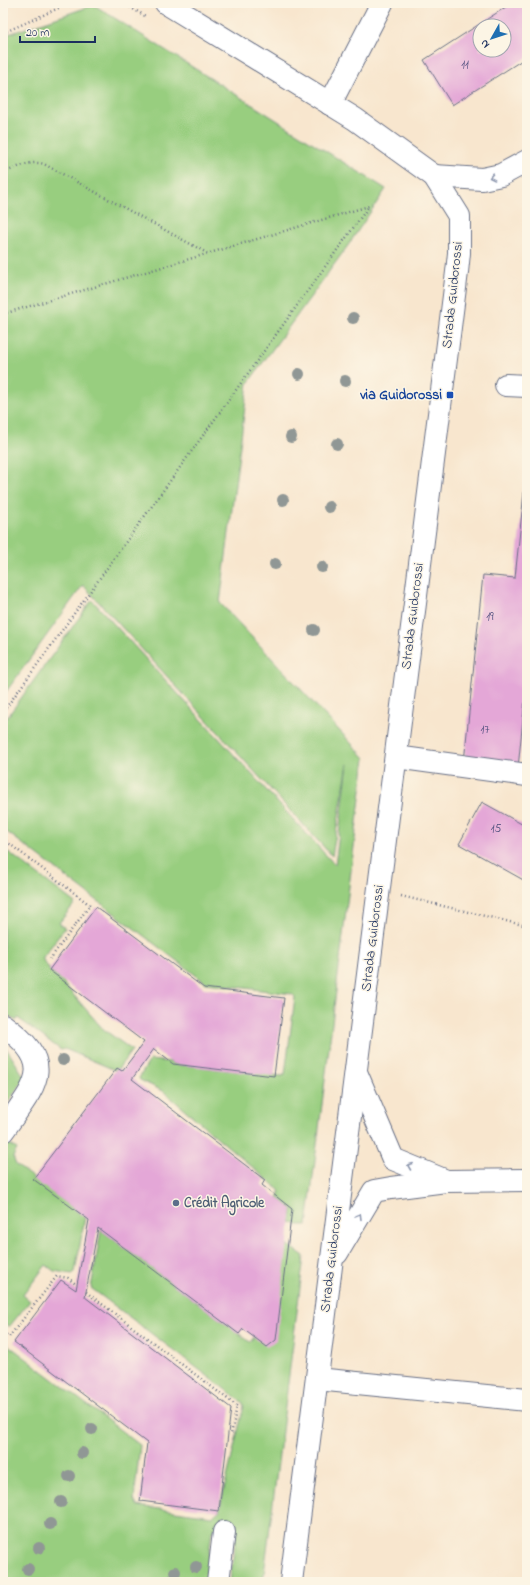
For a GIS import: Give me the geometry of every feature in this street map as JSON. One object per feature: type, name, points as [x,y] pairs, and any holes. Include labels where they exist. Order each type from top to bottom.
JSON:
[{"type":"street","name":"Strada Guidorossi","points":[[166,3],[355,119],[434,176],[459,216],[459,254],[291,1582]]},
{"type":"street","points":[[330,104],[382,3]]},
{"type":"street","points":[[434,176],[482,179],[501,175],[527,161]]},
{"type":"street","points":[[396,757],[527,775]]},
{"type":"street","points":[[3,1025],[29,1047],[37,1066],[35,1080],[29,1094],[3,1131]]},
{"type":"street","points":[[356,1071],[393,1159],[446,1180]]},
{"type":"street","points":[[332,1261],[374,1191],[446,1180],[527,1180]]},
{"type":"street","points":[[317,1380],[527,1400]]},
{"type":"street","points":[[218,1582],[224,1532]]},
{"type":"street","points":[[296,1544],[308,1582]]},
{"type":"path","points":[[3,33],[70,3]]},
{"type":"path","points":[[123,3],[150,19]]},
{"type":"path","points":[[3,173],[29,163],[44,164],[208,254]]},
{"type":"path","points":[[3,314],[368,206],[3,712]]},
{"type":"path","points":[[3,839],[90,905],[50,958]]},
{"type":"path","points":[[378,893],[398,895],[527,926]]},
{"type":"path","points":[[3,1332],[10,1337],[57,1276],[68,1278],[77,1285]]},
{"type":"path","points":[[86,1292],[237,1406],[231,1435]]},
{"type":"green space","points":[[94,5],[386,189],[349,244],[248,383],[220,603],[365,758],[307,1225],[298,1225],[290,1222],[292,1209],[278,1198],[280,1193],[279,1190],[163,1091],[140,1080],[139,1078],[150,1060],[170,1062],[173,1064],[282,1076],[285,1074],[295,997],[292,994],[206,983],[3,829],[3,723],[92,600],[335,865],[348,764],[332,856],[83,585],[3,696],[3,36]]},
{"type":"green space","points":[[3,848],[75,903],[59,923],[65,928],[43,957],[43,960],[49,970],[57,976],[103,1029],[132,1050],[118,1069],[117,1068],[115,1070],[65,1049],[61,1050],[18,1018],[16,1021],[3,1011]]},
{"type":"green space","points":[[3,1043],[25,1078],[3,1109]]},
{"type":"green space","points":[[8,1143],[17,1149],[13,1157],[16,1165],[85,1217],[75,1272],[72,1274],[54,1271],[46,1265],[23,1295],[30,1301],[9,1327],[3,1322],[3,1150]]},
{"type":"green space","points":[[101,1230],[250,1342],[254,1337],[287,1244],[304,1256],[263,1582],[230,1582],[236,1534],[212,1531],[205,1582],[3,1582],[3,1341],[140,1445],[134,1500],[137,1506],[213,1516],[219,1511],[244,1406],[242,1402],[91,1288]]},
{"type":"building","points":[[512,3],[527,3],[527,57],[452,105],[424,60],[472,29],[472,58],[512,58],[512,18],[489,18]]},
{"type":"building","points":[[524,492],[527,492],[527,679],[518,768],[464,762],[483,575],[515,578]]},
{"type":"building","points":[[482,802],[527,827],[527,882],[459,844]]},
{"type":"building","points":[[96,907],[204,988],[284,998],[274,1076],[173,1064],[154,1049],[132,1079],[265,1180],[262,1185],[292,1209],[276,1340],[267,1347],[243,1329],[239,1334],[98,1228],[85,1297],[231,1408],[219,1511],[140,1501],[147,1443],[14,1342],[61,1280],[76,1290],[89,1220],[33,1179],[117,1068],[122,1071],[144,1042],[49,970]]},
{"type":"place","name":"via Guidorossi","points":[[450,395]]},
{"type":"place","name":"Crédit Agricole","points":[[176,1203]]}]
